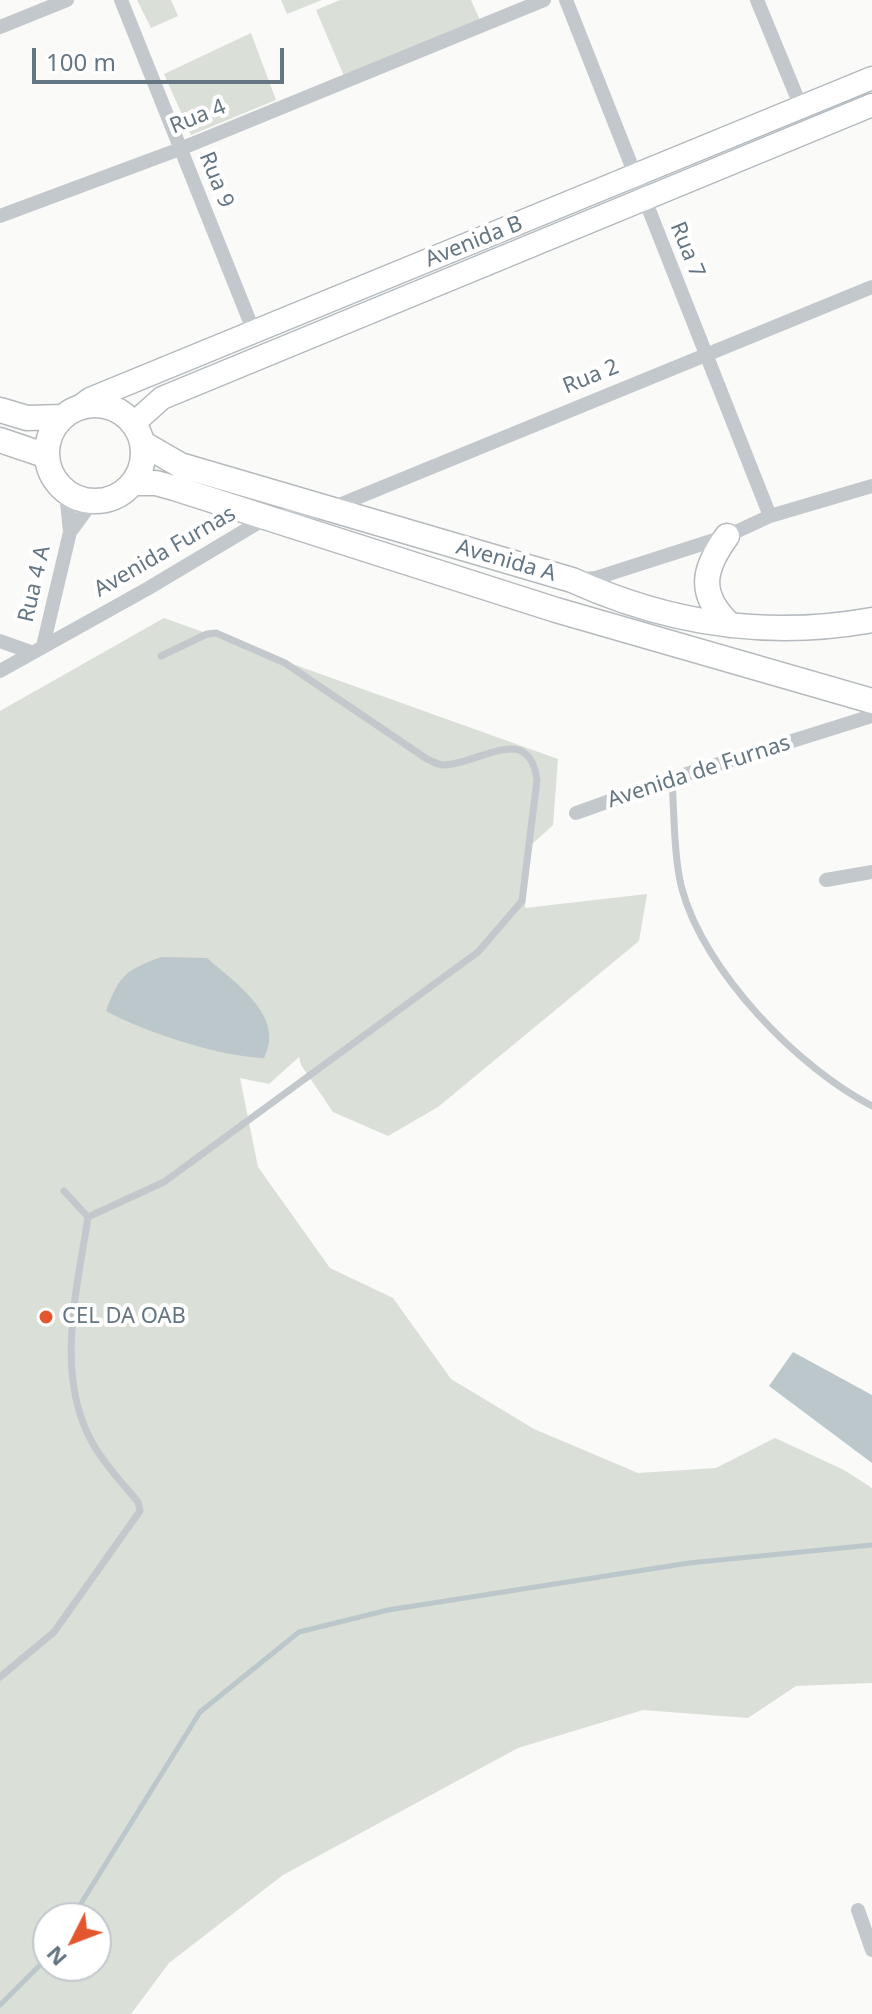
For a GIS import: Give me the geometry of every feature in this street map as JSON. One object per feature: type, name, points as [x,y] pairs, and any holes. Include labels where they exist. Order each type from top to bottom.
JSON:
[{"type":"main road","points":[[0,410],[27,418],[70,413],[101,405],[124,415],[137,433],[142,464],[133,483],[122,493],[108,500],[93,501],[66,492],[56,482],[47,456],[52,430],[70,413]]},
{"type":"main road","name":"Avenida A","points":[[137,433],[180,465],[572,580]]},
{"type":"main road","points":[[0,440],[47,456]]},
{"type":"main road","name":"Avenida A","points":[[133,483],[156,483],[556,610],[834,691]]},
{"type":"main road","points":[[727,536],[713,556],[707,581],[714,606],[730,625]]},
{"type":"main road","points":[[572,580],[620,601],[685,618],[730,625],[806,629],[872,620]]},
{"type":"main road","name":"Avenida de Furnas","points":[[834,691],[869,706]]},
{"type":"street","points":[[0,27],[67,0]]},
{"type":"street","name":"Rua 9","points":[[121,0],[254,332]]},
{"type":"street","name":"Rua 4","points":[[0,216],[180,149],[544,0]]},
{"type":"street","name":"Rua 7","points":[[566,0],[770,516]]},
{"type":"street","points":[[757,0],[801,107]]},
{"type":"street","name":"Avenida B","points":[[70,413],[90,399],[872,78]]},
{"type":"street","name":"Avenida B","points":[[137,433],[162,398],[872,105]]},
{"type":"street","name":"Rua 2","points":[[327,510],[872,287]]},
{"type":"street","name":"Avenida A","points":[[572,580],[596,578],[727,536],[770,516],[872,486]]},
{"type":"street","name":"Rua 4 A","points":[[66,492],[70,532]]},
{"type":"street","name":"Rua 4 A","points":[[37,649],[70,532],[93,501]]},
{"type":"street","name":"Avenida Furnas","points":[[0,671],[266,518],[327,510]]},
{"type":"street","points":[[0,641],[37,649]]},
{"type":"street","name":"Avenida de Furnas","points":[[576,813],[671,779],[823,733],[869,706]]},
{"type":"street","points":[[826,880],[872,872]]},
{"type":"street","points":[[858,1910],[872,1950]]},
{"type":"lane","points":[[88,1217],[164,1182],[478,952],[522,901],[537,780],[535,766],[528,754],[518,749],[506,749],[442,765],[427,759],[285,663],[216,633],[207,634],[161,656]]},
{"type":"lane","points":[[671,779],[681,887],[695,927],[749,1005],[812,1068],[846,1093],[872,1106]]},
{"type":"lane","points":[[64,1191],[88,1217]]},
{"type":"lane","points":[[0,1677],[54,1632],[140,1511],[138,1502],[93,1445],[74,1398],[72,1323],[88,1217]]},
{"type":"shaded area","points":[[137,0],[171,0],[178,16],[151,28]]},
{"type":"shaded area","points":[[281,0],[322,0],[287,14]]},
{"type":"shaded area","points":[[340,0],[471,0],[480,20],[344,76],[316,10]]},
{"type":"shaded area","points":[[251,33],[276,100],[191,135],[164,74]]},
{"type":"shaded area","points":[[164,618],[558,759],[553,825],[528,848],[525,908],[647,894],[639,941],[438,1107],[388,1136],[333,1112],[301,1065],[299,1057],[269,1084],[240,1078],[258,1167],[330,1268],[393,1298],[451,1379],[534,1429],[638,1473],[716,1468],[775,1438],[844,1470],[872,1488],[872,1683],[796,1686],[748,1718],[643,1710],[518,1748],[283,1875],[169,1963],[131,2014],[0,2014],[0,711]]},
{"type":"shaded area","points":[[161,957],[207,958],[243,990],[263,1014],[268,1028],[269,1043],[264,1058],[246,1057],[183,1042],[106,1011],[125,975]]},
{"type":"shaded area","points":[[793,1352],[872,1395],[872,1463],[769,1386]]},
{"type":"waterway","points":[[82,1902],[200,1712],[299,1632],[388,1610],[689,1563],[872,1545]]},
{"type":"waterway","points":[[0,2005],[32,1973]]},
{"type":"place","name":"CEL DA OAB","points":[[46,1317]]}]
